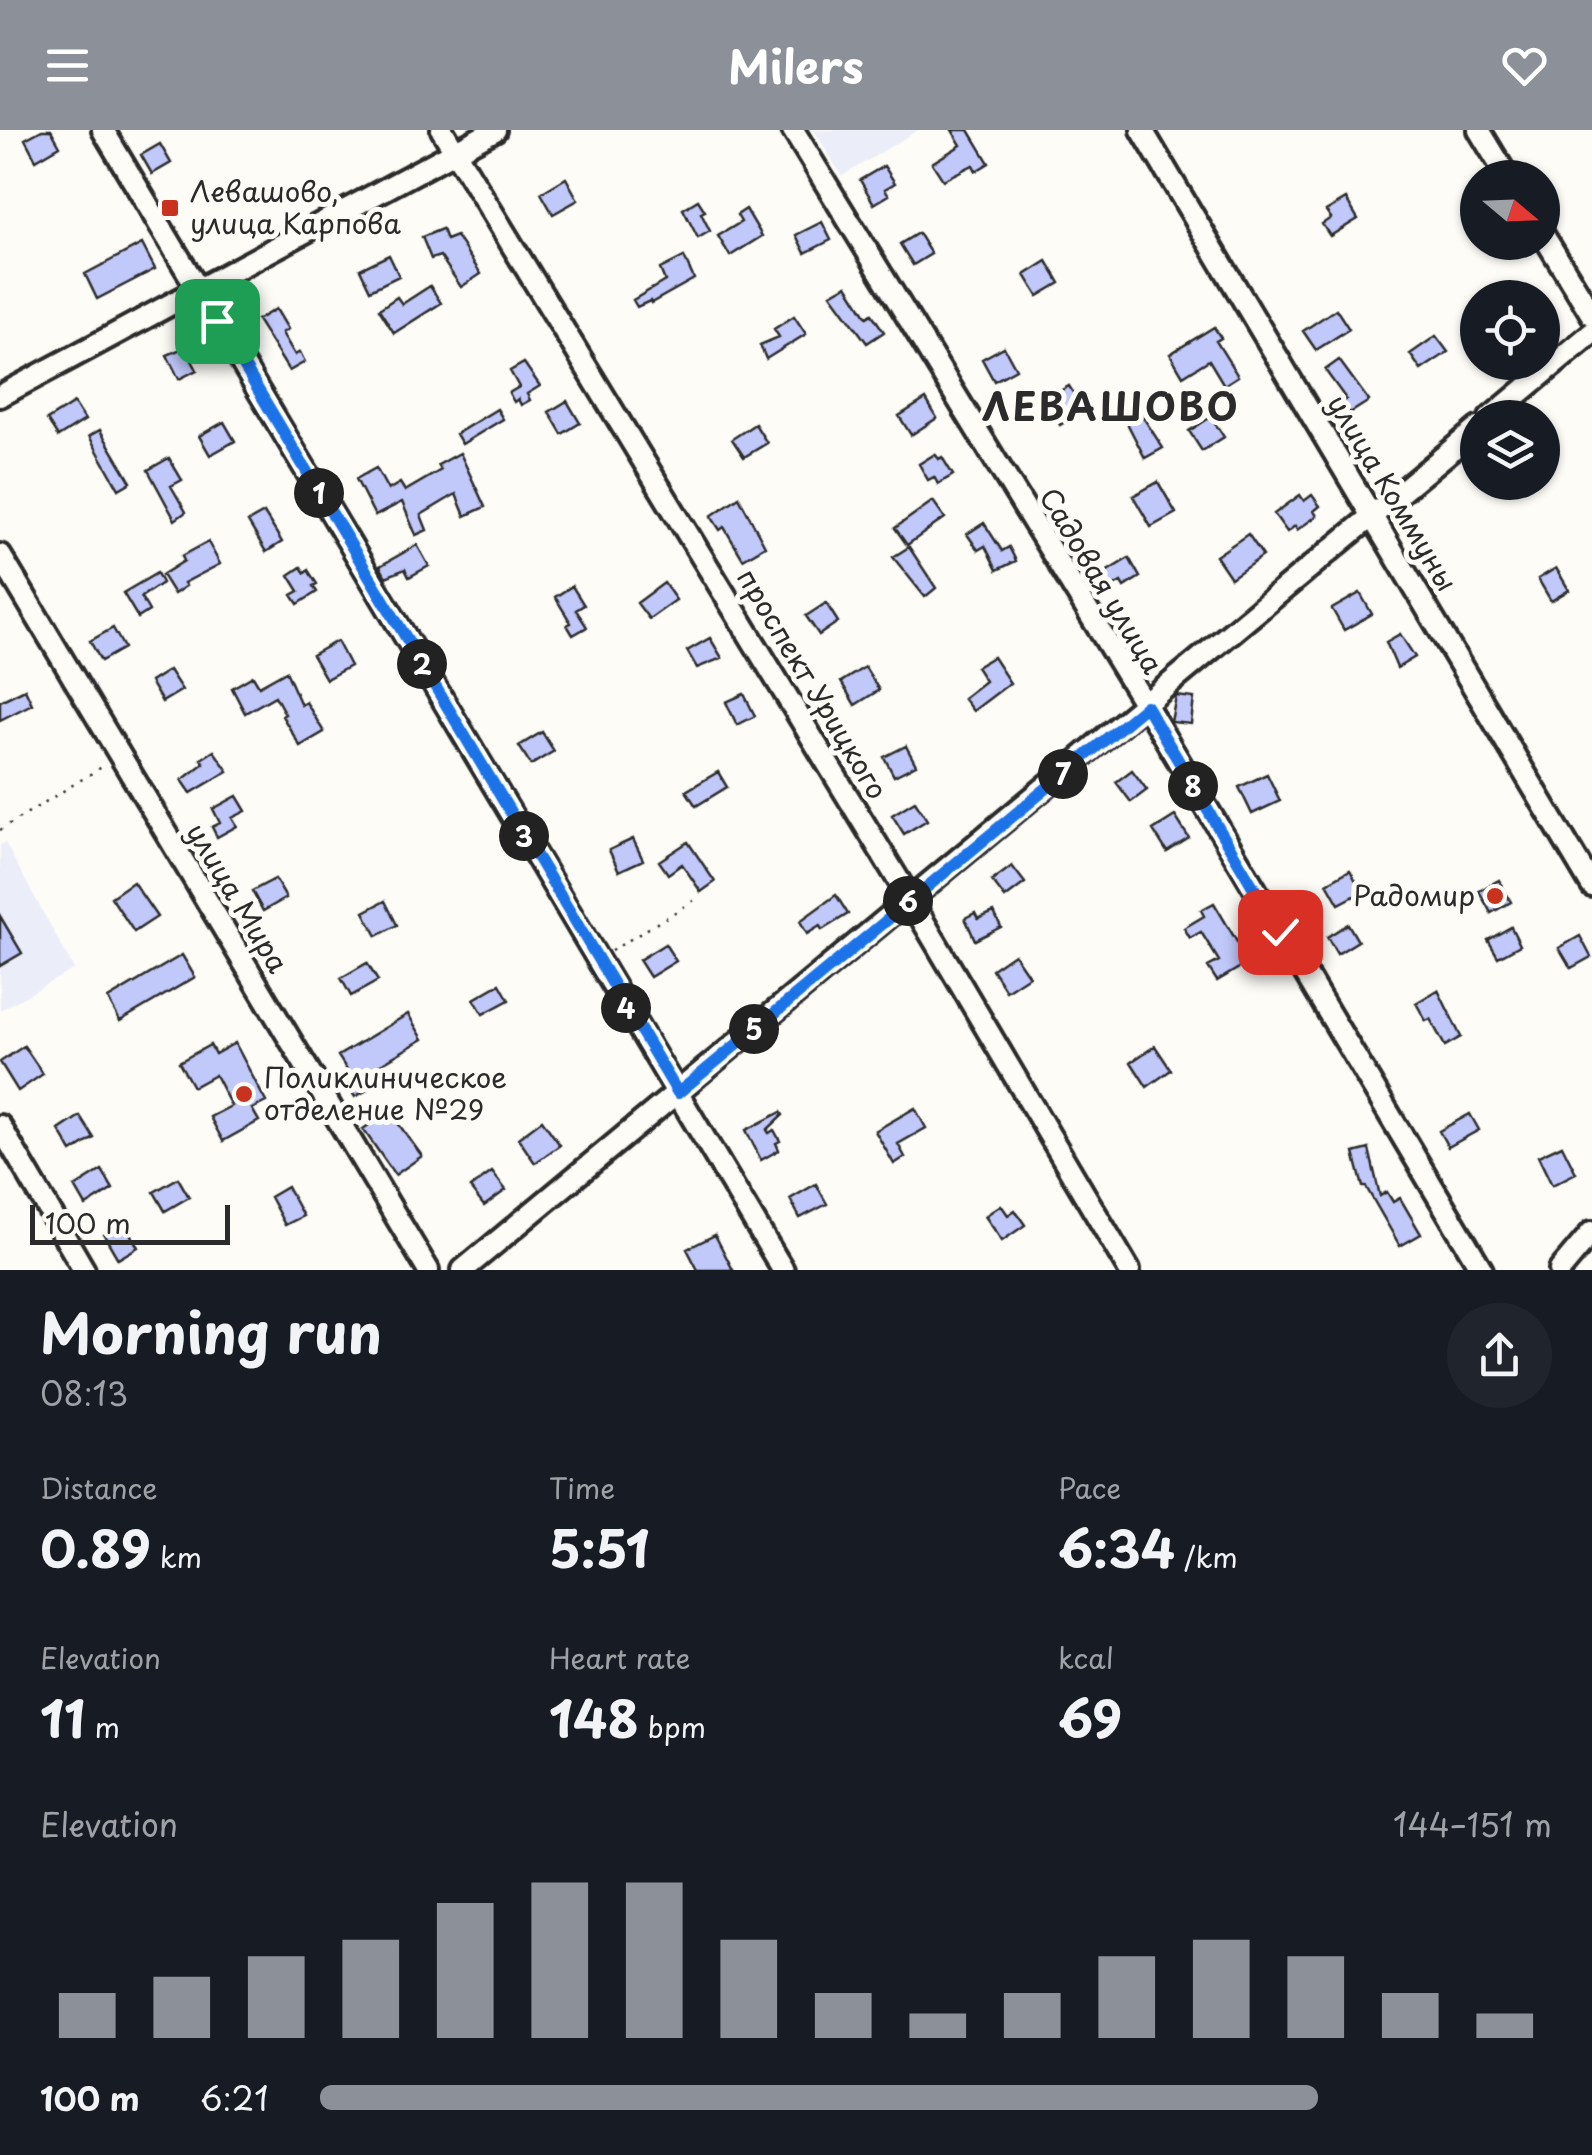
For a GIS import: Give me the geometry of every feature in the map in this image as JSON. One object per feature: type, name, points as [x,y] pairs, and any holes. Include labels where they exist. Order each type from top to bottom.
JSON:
[{"type":"street","points":[[103,130],[784,1270]]},
{"type":"street","name":"проспект Урицкого","points":[[442,130],[910,899],[1129,1270]]},
{"type":"street","points":[[0,396],[494,130]]},
{"type":"street","name":"Садовая улица","points":[[793,130],[1146,706],[1482,1270]]},
{"type":"street","name":"улица Коммуны","points":[[1142,130],[1592,886]]},
{"type":"street","points":[[1479,130],[1497,160]]},
{"type":"street","points":[[1558,260],[1592,315]]},
{"type":"street","points":[[1512,400],[1592,333]]},
{"type":"street","points":[[463,1270],[1460,443]]},
{"type":"street","name":"улица Мира","points":[[0,555],[428,1270]]},
{"type":"street","points":[[0,1126],[84,1270]]},
{"type":"street","points":[[1560,1270],[1592,1232]]},
{"type":"path","points":[[0,830],[120,756]]},
{"type":"path","points":[[597,960],[698,898]]},
{"type":"shaded area","points":[[814,130],[918,130],[842,176]]},
{"type":"shaded area","points":[[5,843],[74,969],[0,1010],[0,845]]},
{"type":"building","points":[[51,130],[60,146],[36,160],[25,139]]},
{"type":"building","points":[[952,130],[969,130],[989,163],[976,171],[973,165],[943,180],[932,163],[961,145]]},
{"type":"building","points":[[160,144],[171,163],[152,174],[141,155]]},
{"type":"building","points":[[884,166],[895,183],[885,189],[889,195],[874,204],[860,180]]},
{"type":"building","points":[[566,178],[578,200],[553,214],[541,193]]},
{"type":"building","points":[[1346,199],[1358,219],[1330,236],[1322,224],[1331,218],[1326,211]]},
{"type":"building","points":[[698,200],[710,231],[698,238],[683,209]]},
{"type":"building","points":[[746,209],[762,236],[730,256],[718,236],[741,222],[737,215]]},
{"type":"building","points":[[822,222],[831,240],[805,253],[796,235]]},
{"type":"building","points":[[442,229],[446,240],[456,236],[481,274],[461,287],[440,256],[431,259],[422,237]]},
{"type":"building","points":[[918,233],[931,254],[913,265],[900,244]]},
{"type":"building","points":[[142,244],[155,269],[97,299],[85,274]]},
{"type":"building","points":[[389,255],[399,276],[370,290],[360,269]]},
{"type":"building","points":[[684,257],[694,279],[637,307],[633,300],[665,281],[660,269]]},
{"type":"building","points":[[1047,261],[1060,283],[1038,296],[1025,275]]},
{"type":"building","points":[[847,285],[867,317],[872,314],[884,332],[867,343],[831,294]]},
{"type":"building","points":[[430,286],[441,303],[394,333],[379,309],[397,297],[402,304]]},
{"type":"building","points":[[276,309],[288,329],[282,333],[295,355],[300,352],[305,362],[289,371],[257,320]]},
{"type":"building","points":[[1336,309],[1349,329],[1316,350],[1303,331]]},
{"type":"building","points":[[794,316],[806,334],[766,359],[760,345],[779,337],[774,329]]},
{"type":"building","points":[[1214,327],[1221,338],[1216,341],[1238,376],[1224,385],[1209,360],[1183,376],[1170,354]]},
{"type":"building","points":[[1436,336],[1448,352],[1421,370],[1410,354]]},
{"type":"building","points":[[185,347],[197,370],[179,379],[167,355]]},
{"type":"building","points":[[1004,347],[1016,369],[994,381],[982,359]]},
{"type":"building","points":[[1339,360],[1369,401],[1350,413],[1342,402],[1346,399],[1325,370]]},
{"type":"building","points":[[524,363],[540,386],[527,394],[530,400],[521,405],[509,393],[519,387],[510,371]]},
{"type":"building","points":[[1069,386],[1084,410],[1060,425],[1044,400]]},
{"type":"building","points":[[926,399],[937,418],[911,435],[899,416]]},
{"type":"building","points":[[567,401],[580,423],[562,434],[549,412]]},
{"type":"building","points":[[74,403],[85,420],[58,437],[47,420]]},
{"type":"building","points":[[497,409],[503,419],[462,444],[456,434]]},
{"type":"building","points":[[1139,411],[1163,448],[1145,458],[1125,419]]},
{"type":"building","points":[[1211,417],[1224,437],[1202,451],[1189,431]]},
{"type":"building","points":[[224,422],[235,441],[210,455],[199,436]]},
{"type":"building","points":[[755,424],[767,443],[744,457],[732,439]]},
{"type":"building","points":[[100,430],[131,482],[119,489],[89,436]]},
{"type":"building","points":[[460,453],[485,507],[465,516],[456,494],[421,515],[427,530],[416,535],[402,502],[375,516],[356,479],[376,468],[388,490],[400,483],[405,491],[441,470],[438,465]]},
{"type":"building","points":[[935,454],[939,459],[942,457],[953,475],[938,484],[934,477],[928,480],[919,464]]},
{"type":"building","points":[[169,458],[182,480],[171,486],[186,512],[175,520],[148,470]]},
{"type":"building","points":[[1158,482],[1176,513],[1151,527],[1133,496]]},
{"type":"building","points":[[1300,495],[1304,501],[1312,495],[1320,506],[1314,511],[1317,516],[1287,532],[1274,514]]},
{"type":"building","points":[[739,497],[765,546],[743,559],[724,527],[720,530],[711,516]]},
{"type":"building","points":[[933,501],[945,518],[907,545],[895,528]]},
{"type":"building","points":[[264,513],[282,542],[266,552],[248,522]]},
{"type":"building","points":[[984,523],[1002,551],[1009,547],[1016,561],[997,570],[985,546],[978,550],[967,534]]},
{"type":"building","points":[[1248,534],[1263,556],[1231,578],[1216,556]]},
{"type":"building","points":[[208,542],[220,564],[184,583],[186,586],[174,594],[162,575],[184,561],[182,556]]},
{"type":"building","points":[[417,545],[429,566],[409,577],[405,569],[386,577],[380,566]]},
{"type":"building","points":[[909,547],[936,588],[925,597],[893,557]]},
{"type":"building","points":[[1129,558],[1140,577],[1124,587],[1121,582],[1109,589],[1101,575]]},
{"type":"building","points":[[301,567],[305,573],[308,570],[317,584],[313,586],[317,592],[298,604],[292,595],[299,591],[289,575]]},
{"type":"building","points":[[1556,568],[1569,590],[1551,601],[1538,579]]},
{"type":"building","points":[[157,573],[162,583],[141,597],[149,611],[138,618],[123,593]]},
{"type":"building","points":[[664,583],[676,600],[649,619],[637,603]]},
{"type":"building","points":[[572,586],[584,605],[576,610],[587,627],[573,635],[567,625],[571,623],[555,597]]},
{"type":"building","points":[[1360,593],[1372,614],[1344,630],[1332,609]]},
{"type":"building","points":[[826,603],[838,622],[819,635],[806,616]]},
{"type":"building","points":[[113,628],[124,648],[101,661],[90,641]]},
{"type":"building","points":[[1400,634],[1415,657],[1397,668],[1386,642]]},
{"type":"building","points":[[710,638],[722,658],[697,668],[687,651]]},
{"type":"building","points":[[337,641],[350,666],[326,679],[312,655]]},
{"type":"building","points":[[993,657],[1010,683],[973,711],[963,698],[985,681],[976,667]]},
{"type":"building","points":[[865,667],[879,690],[855,705],[841,682]]},
{"type":"building","points":[[169,670],[182,690],[162,702],[150,682]]},
{"type":"building","points":[[286,671],[301,705],[306,702],[324,732],[300,746],[275,696],[245,713],[232,688],[253,676],[259,686]]},
{"type":"building","points":[[25,689],[32,704],[0,720],[0,701]]},
{"type":"building","points":[[744,694],[755,716],[737,725],[726,702]]},
{"type":"building","points":[[1176,696],[1194,698],[1191,724],[1171,722]]},
{"type":"building","points":[[542,732],[554,751],[531,765],[519,746]]},
{"type":"building","points":[[906,746],[916,765],[894,776],[884,757]]},
{"type":"building","points":[[214,751],[228,771],[191,793],[182,780]]},
{"type":"building","points":[[1132,770],[1147,790],[1131,802],[1116,782]]},
{"type":"building","points":[[718,772],[727,787],[696,806],[686,791]]},
{"type":"building","points":[[1267,774],[1280,801],[1252,814],[1239,787]]},
{"type":"building","points":[[237,796],[246,811],[232,818],[237,826],[217,837],[212,827],[220,823],[213,809]]},
{"type":"building","points":[[915,801],[927,820],[904,834],[892,815]]},
{"type":"building","points":[[1175,816],[1189,838],[1167,852],[1153,830]]},
{"type":"building","points":[[633,839],[643,860],[619,871],[609,850]]},
{"type":"building","points":[[688,842],[715,882],[701,892],[682,864],[668,874],[659,861]]},
{"type":"building","points":[[1012,866],[1025,883],[1005,898],[992,881]]},
{"type":"building","points":[[1350,870],[1362,892],[1339,904],[1327,883]]},
{"type":"building","points":[[275,879],[286,898],[263,911],[252,891]]},
{"type":"building","name":"Радомир","points":[[1499,880],[1511,902],[1491,913],[1479,891]]},
{"type":"building","points":[[133,882],[157,917],[134,932],[111,897]]},
{"type":"building","points":[[836,895],[848,914],[807,934],[800,921]]},
{"type":"building","points":[[385,901],[397,925],[377,936],[364,912]]},
{"type":"building","points":[[1214,903],[1249,962],[1217,981],[1208,967],[1219,961],[1201,932],[1190,938],[1184,928],[1204,916],[1201,910]]},
{"type":"building","points":[[994,912],[1001,927],[975,940],[965,918],[975,913],[978,919]]},
{"type":"building","points":[[0,916],[22,953],[0,966]]},
{"type":"building","points":[[1348,924],[1358,941],[1337,954],[1327,937]]},
{"type":"building","points":[[1511,927],[1520,945],[1498,957],[1488,940]]},
{"type":"building","points":[[1580,936],[1591,957],[1571,968],[1559,948]]},
{"type":"building","points":[[665,944],[676,961],[650,977],[639,960]]},
{"type":"building","points":[[1014,954],[1029,976],[1006,991],[992,969]]},
{"type":"building","points":[[182,955],[195,977],[120,1021],[108,999]]},
{"type":"building","points":[[367,963],[378,981],[351,996],[341,978]]},
{"type":"building","points":[[500,984],[509,1000],[483,1014],[474,999]]},
{"type":"building","points":[[1438,990],[1461,1037],[1445,1046],[1416,1003]]},
{"type":"building","points":[[408,1014],[423,1039],[376,1067],[384,1080],[355,1097],[345,1082],[352,1078],[338,1056]]},
{"type":"building","name":"Поликлиническое отделение №29","points":[[235,1043],[266,1102],[252,1109],[259,1121],[223,1141],[210,1117],[231,1106],[215,1075],[193,1087],[179,1062],[210,1045],[215,1054]]},
{"type":"building","points":[[24,1046],[43,1074],[18,1091],[0,1062]]},
{"type":"building","points":[[1155,1046],[1171,1070],[1147,1087],[1131,1062]]},
{"type":"building","points":[[915,1108],[926,1128],[898,1144],[905,1157],[894,1164],[875,1131]]},
{"type":"building","points":[[389,1111],[422,1156],[395,1175],[363,1129]]},
{"type":"building","points":[[781,1112],[783,1115],[767,1130],[774,1130],[780,1141],[776,1143],[779,1150],[761,1160],[746,1130]]},
{"type":"building","points":[[1470,1114],[1479,1130],[1448,1147],[1439,1131]]},
{"type":"building","points":[[80,1116],[94,1138],[72,1152],[59,1130]]},
{"type":"building","points":[[542,1120],[560,1145],[535,1163],[518,1138]]},
{"type":"building","points":[[1562,1145],[1576,1173],[1552,1185],[1538,1156]]},
{"type":"building","points":[[1369,1149],[1380,1196],[1387,1192],[1393,1202],[1400,1198],[1421,1234],[1400,1246],[1363,1187],[1354,1153]]},
{"type":"building","points":[[102,1170],[113,1189],[86,1206],[75,1187]]},
{"type":"building","points":[[492,1172],[506,1190],[484,1206],[470,1188]]},
{"type":"building","points":[[178,1178],[189,1197],[165,1211],[154,1192]]},
{"type":"building","points":[[816,1184],[827,1204],[800,1218],[790,1199]]},
{"type":"building","points":[[287,1187],[303,1216],[285,1225],[270,1197]]},
{"type":"building","points":[[1001,1205],[1008,1215],[1015,1210],[1025,1225],[1002,1241],[985,1216]]},
{"type":"building","points":[[124,1223],[138,1247],[118,1259],[104,1235]]},
{"type":"building","points":[[715,1235],[733,1270],[698,1270],[687,1249]]},
{"type":"place","name":"Левашово, улица Карпова","points":[[170,208]]},
{"type":"place","name":"Радомир","points":[[1495,896]]},
{"type":"place","name":"Поликлиническое отделение №29","points":[[244,1094]]},
{"type":"district","name":"ЛЕВАШОВО","points":[[1111,408]]},
{"type":"route","points":[[217,321],[678,1093],[1146,706],[1280,932]]}]
